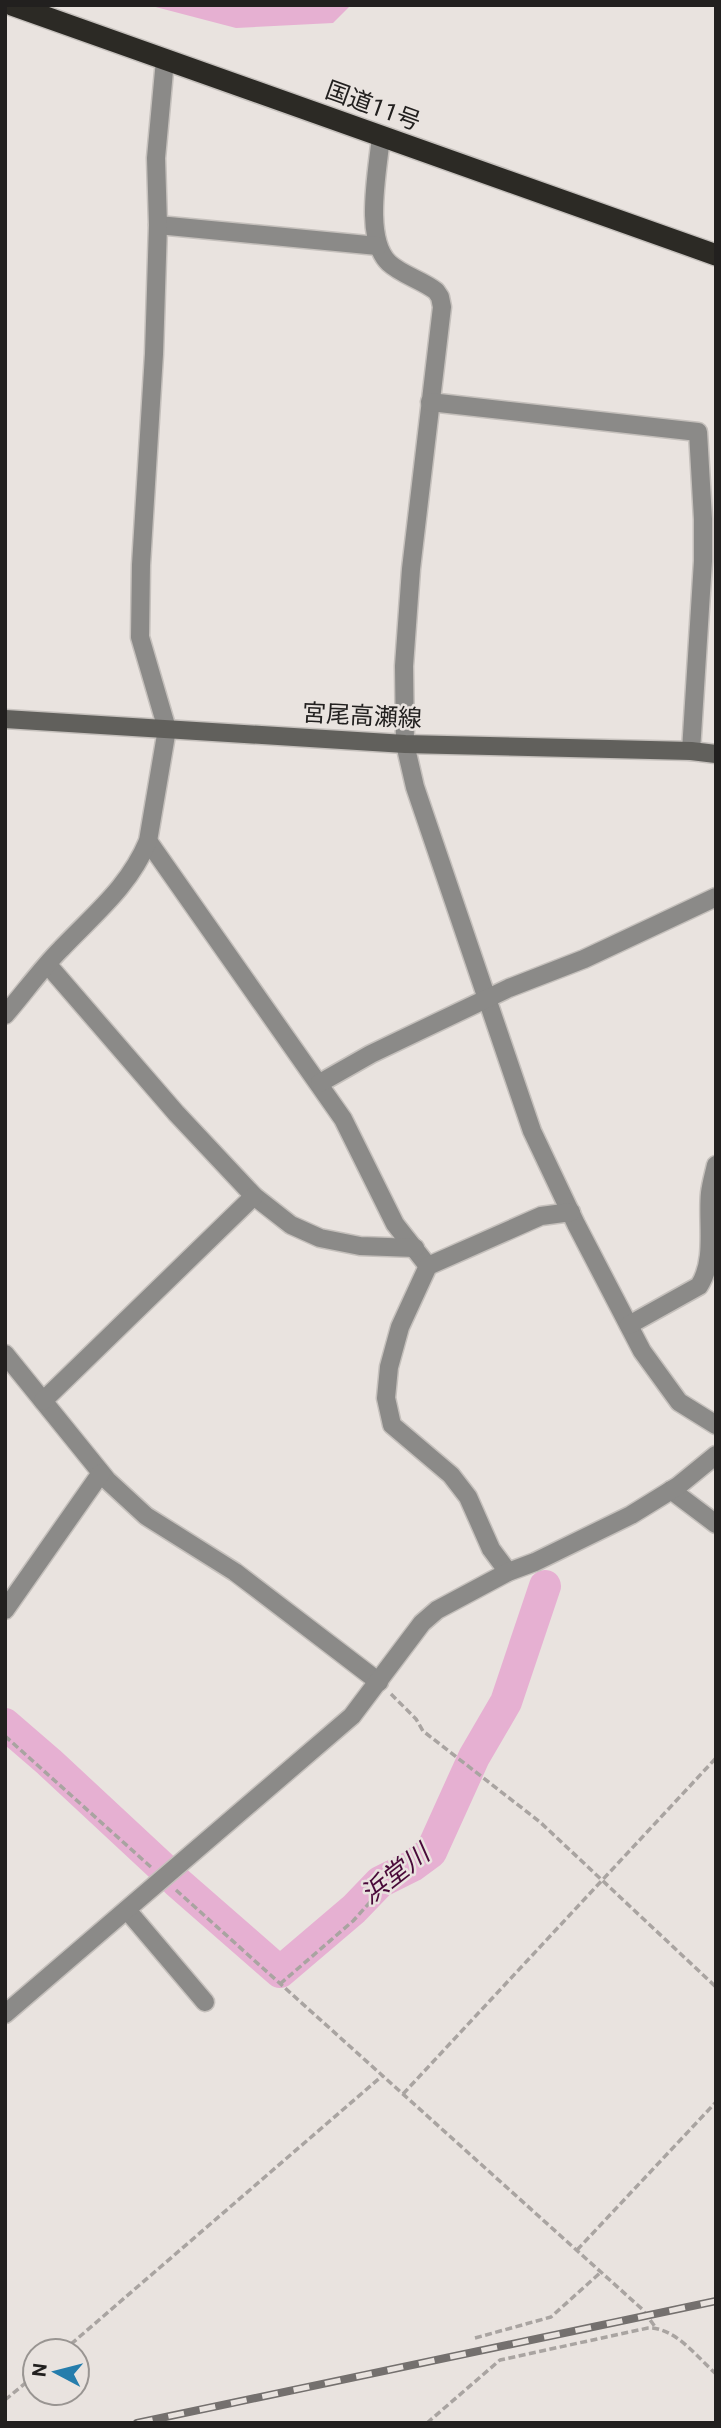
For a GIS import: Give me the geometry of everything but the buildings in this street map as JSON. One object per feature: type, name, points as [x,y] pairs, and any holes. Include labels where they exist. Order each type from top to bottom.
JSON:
[{"type":"highway","name":"国道11号","points":[[12,5],[58,14],[165,60],[716,255]]},
{"type":"main road","name":"宮尾高瀬線","points":[[5,719],[405,744],[691,751],[716,754]]},
{"type":"street","points":[[5,1015],[58,952],[123,887],[148,841],[167,729],[140,637],[141,565],[153,380],[158,225],[156,158],[165,60]]},
{"type":"street","points":[[381,136],[374,214],[378,246],[384,258],[393,266],[426,284],[440,297],[442,307],[411,569],[404,666],[405,744],[415,788],[532,1131],[642,1351],[679,1402],[716,1425]]},
{"type":"street","points":[[158,225],[378,246]]},
{"type":"street","points":[[430,402],[698,432],[703,519],[709,561],[691,751]]},
{"type":"street","points":[[148,841],[320,1083],[343,1119],[395,1224],[428,1266]]},
{"type":"street","points":[[320,1083],[371,1054],[509,988],[584,960],[716,897]]},
{"type":"street","points":[[48,965],[176,1113],[254,1196],[291,1225],[320,1238],[360,1246],[415,1248]]},
{"type":"street","points":[[629,1325],[699,1286],[706,1275],[710,1195],[716,1165]]},
{"type":"street","points":[[43,1401],[254,1196]]},
{"type":"street","points":[[508,1572],[491,1549],[468,1497],[451,1475],[392,1425],[386,1398],[389,1367],[400,1327],[428,1266],[541,1216],[571,1212]]},
{"type":"street","points":[[5,1354],[101,1473],[146,1516],[235,1573],[379,1682]]},
{"type":"street","points":[[5,2014],[352,1716],[422,1623],[437,1609],[508,1572],[535,1562],[631,1515],[671,1490],[716,1455]]},
{"type":"street","points":[[5,1609],[101,1473]]},
{"type":"street","points":[[671,1490],[716,1524]]},
{"type":"street","points":[[127,1910],[205,2002]]},
{"type":"path","points":[[379,1682],[416,1719],[423,1731],[540,1822],[716,1987]]},
{"type":"path","points":[[5,1736],[642,2309],[656,2328]]},
{"type":"path","points":[[403,2094],[716,1758]]},
{"type":"path","points":[[280,1984],[353,1921],[382,1890],[398,1879]]},
{"type":"path","points":[[78,2337],[383,2076]]},
{"type":"path","points":[[577,2250],[716,2102]]},
{"type":"path","points":[[475,2338],[551,2317],[601,2272]]},
{"type":"path","points":[[427,2423],[500,2360],[656,2328],[663,2329],[677,2338],[716,2374]]},
{"type":"path","points":[[5,2400],[21,2387]]},
{"type":"shaded area","points":[[148,5],[351,5],[333,23],[236,28]]},
{"type":"waterway","name":"浜堂川","points":[[177,1882],[280,1972],[354,1909],[380,1882],[412,1866],[431,1852],[474,1757],[506,1702],[545,1586]]},
{"type":"waterway","name":"浜堂川","points":[[5,1724],[164,1869]]},
{"type":"railway","points":[[137,2423],[716,2301]]}]
